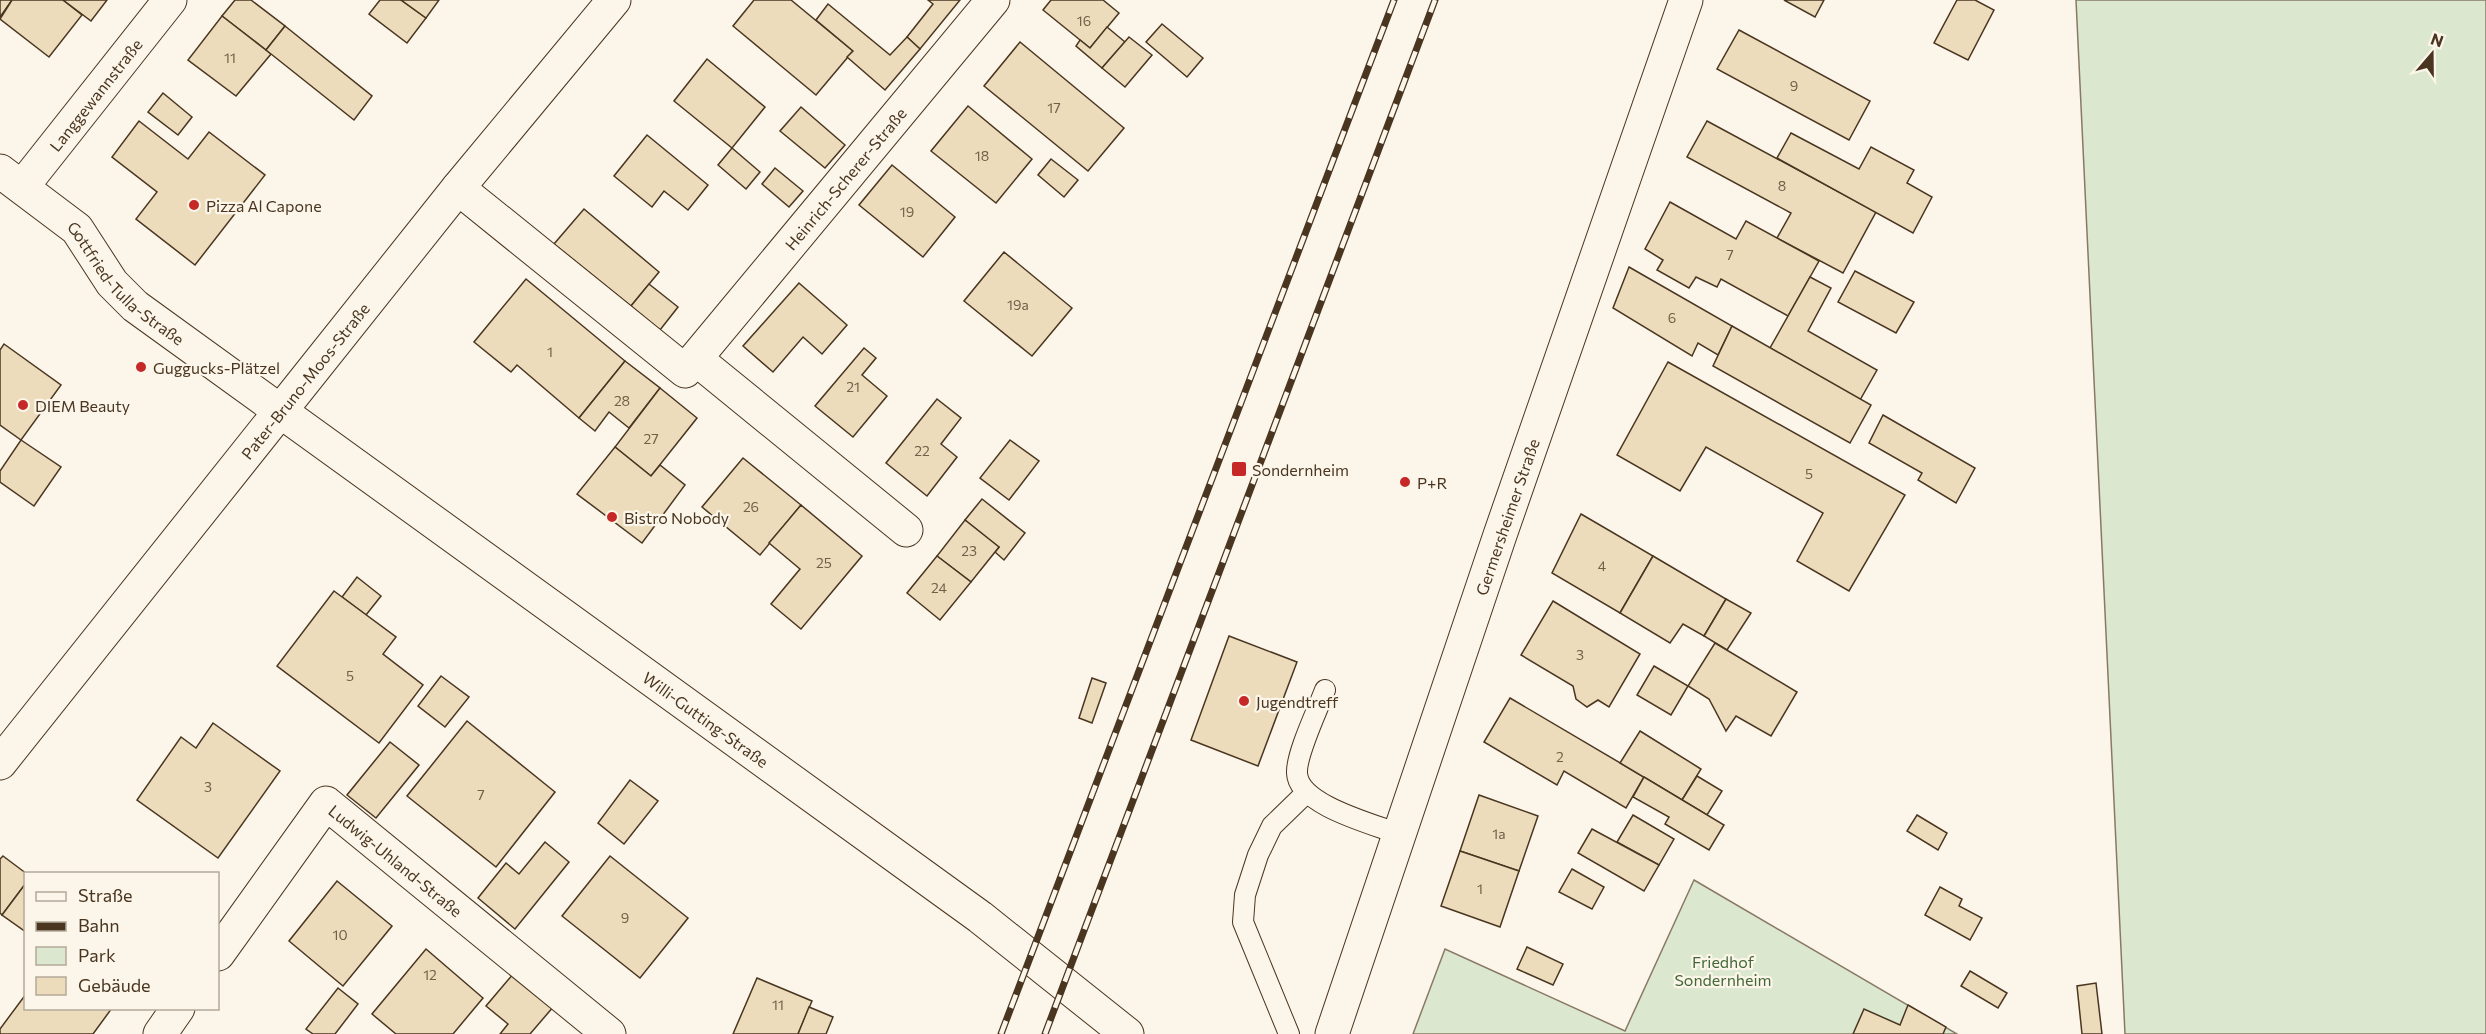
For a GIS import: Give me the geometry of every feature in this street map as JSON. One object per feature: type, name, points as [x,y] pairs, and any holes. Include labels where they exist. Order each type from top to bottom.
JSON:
[{"type":"street","name":"Langgewannstraße","points":[[11,179],[170,0]]},
{"type":"street","name":"Pater-Bruno-Moos-Straße","points":[[0,763],[458,188],[614,0]]},
{"type":"street","name":"Heinrich-Scherer-Straße","points":[[696,359],[993,0]]},
{"type":"street","name":"Germersheimer Straße","points":[[1332,1034],[1500,535],[1686,0]]},
{"type":"street","name":"Gottfried-Tulla-Straße","points":[[11,179],[77,229],[112,284],[135,306],[281,412]]},
{"type":"street","points":[[458,188],[685,371],[696,359],[906,530]]},
{"type":"street","name":"Willi-Gutting-Straße","points":[[281,412],[980,917],[1127,1034]]},
{"type":"street","name":"Ludwig-Uhland-Straße","points":[[219,953],[326,803],[609,1034]]},
{"type":"street","points":[[160,1034],[177,1010]]},
{"type":"lane","points":[[1325,690],[1298,763],[1297,778],[1306,793],[1322,804],[1399,834]]},
{"type":"lane","points":[[1289,1034],[1244,922],[1245,895],[1258,855],[1272,826],[1306,793]]},
{"type":"green space","points":[[2076,0],[2486,0],[2486,1034],[2125,1034]]},
{"type":"green space","name":"Friedhof Sondernheim","points":[[1694,880],[1957,1034],[1413,1034],[1445,949],[1625,1031]]},
{"type":"building","points":[[0,0],[12,0],[0,17]]},
{"type":"building","points":[[12,0],[63,0],[82,15],[49,57],[0,19]]},
{"type":"building","points":[[63,0],[107,0],[91,21]]},
{"type":"building","points":[[235,0],[251,0],[285,26],[266,50],[222,16]]},
{"type":"building","points":[[380,0],[401,0],[426,18],[407,43],[369,14]]},
{"type":"building","points":[[401,0],[439,0],[426,18]]},
{"type":"building","points":[[754,0],[791,0],[853,51],[816,95],[733,26]]},
{"type":"building","points":[[928,0],[960,0],[920,49],[907,37],[933,4]]},
{"type":"building","points":[[1051,0],[1103,0],[1119,13],[1090,48],[1043,10]]},
{"type":"building","points":[[1784,0],[1824,0],[1815,17]]},
{"type":"building","points":[[1957,0],[1975,0],[1994,10],[1968,60],[1934,43]]},
{"type":"building","points":[[828,4],[890,55],[907,37],[920,49],[885,90],[847,57],[853,51],[816,20]]},
{"type":"building","points":[[222,16],[271,54],[236,96],[188,60]]},
{"type":"building","points":[[1162,24],[1203,58],[1187,77],[1146,42]]},
{"type":"building","points":[[285,26],[372,96],[354,120],[266,50]]},
{"type":"building","points":[[1107,27],[1125,42],[1102,68],[1076,46],[1080,40],[1090,48]]},
{"type":"building","points":[[1739,30],[1870,101],[1849,140],[1717,69]]},
{"type":"building","points":[[1129,37],[1152,55],[1125,87],[1102,68]]},
{"type":"building","points":[[1020,42],[1124,128],[1088,171],[984,86]]},
{"type":"building","points":[[707,59],[765,107],[732,148],[674,101]]},
{"type":"building","points":[[163,93],[192,117],[178,135],[148,112]]},
{"type":"building","points":[[968,106],[1032,159],[996,203],[931,151]]},
{"type":"building","points":[[801,107],[845,145],[825,168],[780,131]]},
{"type":"building","name":"Pizza Al Capone","points":[[139,121],[188,159],[209,132],[265,175],[195,265],[136,219],[157,192],[112,157]]},
{"type":"building","points":[[1707,121],[1876,212],[1843,273],[1777,238],[1791,213],[1687,157]]},
{"type":"building","points":[[1791,133],[1859,169],[1871,147],[1914,170],[1907,183],[1932,197],[1913,233],[1777,158]]},
{"type":"building","points":[[647,135],[708,185],[688,210],[664,191],[652,207],[614,176]]},
{"type":"building","points":[[732,148],[760,172],[746,189],[718,165]]},
{"type":"building","points":[[1051,159],[1078,180],[1064,197],[1038,175]]},
{"type":"building","points":[[892,165],[955,217],[923,257],[859,205]]},
{"type":"building","points":[[775,168],[803,191],[789,207],[762,184]]},
{"type":"building","points":[[1670,202],[1736,239],[1746,221],[1819,261],[1788,316],[1721,279],[1717,287],[1696,277],[1689,288],[1657,270],[1663,260],[1645,249]]},
{"type":"building","points":[[584,209],[659,272],[631,306],[554,244]]},
{"type":"building","points":[[1004,252],[1072,308],[1032,356],[964,301]]},
{"type":"building","points":[[1629,267],[1732,326],[1718,355],[1698,343],[1692,356],[1613,308]]},
{"type":"building","points":[[1855,271],[1914,302],[1896,333],[1838,302]]},
{"type":"building","points":[[1810,277],[1831,288],[1808,331],[1877,370],[1860,400],[1770,348]]},
{"type":"building","points":[[526,279],[625,361],[579,418],[517,365],[511,372],[474,342]]},
{"type":"building","points":[[799,283],[847,325],[822,354],[803,337],[773,372],[743,346]]},
{"type":"building","points":[[649,284],[678,307],[660,330],[631,306]]},
{"type":"building","points":[[1732,326],[1871,405],[1850,443],[1713,366]]},
{"type":"building","name":"DIEM Beauty","points":[[4,344],[61,385],[21,440],[0,425],[0,350]]},
{"type":"building","points":[[864,348],[876,358],[862,375],[887,396],[853,437],[815,406]]},
{"type":"building","points":[[625,361],[660,388],[629,428],[609,412],[595,431],[579,418]]},
{"type":"building","points":[[1668,362],[1905,495],[1849,591],[1797,561],[1823,513],[1706,447],[1680,491],[1617,455]]},
{"type":"building","points":[[660,388],[697,418],[651,476],[615,447]]},
{"type":"building","points":[[937,399],[961,418],[941,444],[957,457],[927,496],[886,463]]},
{"type":"building","points":[[1883,415],[1975,468],[1956,503],[1918,480],[1922,473],[1869,443]]},
{"type":"building","points":[[21,440],[61,467],[34,506],[0,482],[0,471]]},
{"type":"building","points":[[1010,440],[1039,461],[1009,500],[980,478]]},
{"type":"building","points":[[615,447],[651,476],[660,465],[685,485],[642,543],[577,494]]},
{"type":"building","points":[[743,458],[801,505],[760,555],[702,507]]},
{"type":"building","points":[[982,499],[1025,533],[1004,560],[995,552],[999,547],[965,520]]},
{"type":"building","points":[[801,505],[862,556],[801,629],[771,604],[800,569],[769,543]]},
{"type":"building","points":[[1581,514],[1653,556],[1620,613],[1552,573]]},
{"type":"building","points":[[965,520],[999,547],[971,582],[937,556]]},
{"type":"building","points":[[937,556],[971,582],[940,620],[907,593]]},
{"type":"building","points":[[1653,556],[1726,599],[1704,636],[1683,624],[1670,643],[1620,613]]},
{"type":"building","points":[[357,577],[381,596],[366,615],[342,597]]},
{"type":"building","points":[[334,591],[396,637],[383,654],[423,685],[379,743],[277,666]]},
{"type":"building","points":[[1726,599],[1751,613],[1727,650],[1704,636]]},
{"type":"building","points":[[1553,601],[1640,654],[1609,707],[1598,700],[1587,707],[1576,699],[1573,686],[1521,655]]},
{"type":"building","name":"Jugendtreff","points":[[1229,636],[1297,662],[1258,766],[1191,740]]},
{"type":"building","points":[[1715,643],[1797,692],[1771,736],[1736,716],[1726,731],[1709,699],[1688,686]]},
{"type":"building","points":[[1654,666],[1688,686],[1671,715],[1637,695]]},
{"type":"building","points":[[441,676],[469,697],[445,727],[418,706]]},
{"type":"building","points":[[1092,678],[1106,683],[1092,723],[1079,718]]},
{"type":"building","points":[[1510,698],[1644,777],[1626,808],[1564,771],[1557,785],[1484,742]]},
{"type":"building","points":[[467,721],[555,792],[496,867],[407,796]]},
{"type":"building","points":[[213,723],[280,771],[218,858],[137,800],[181,737],[196,748]]},
{"type":"building","points":[[1640,731],[1701,769],[1682,800],[1620,763]]},
{"type":"building","points":[[390,742],[419,765],[376,818],[347,795]]},
{"type":"building","points":[[1697,776],[1722,791],[1707,815],[1682,800]]},
{"type":"building","points":[[1644,777],[1724,825],[1709,850],[1665,824],[1669,817],[1633,797]]},
{"type":"building","points":[[630,780],[658,801],[624,844],[598,823]]},
{"type":"building","points":[[1479,795],[1538,816],[1519,871],[1460,851]]},
{"type":"building","points":[[1633,815],[1674,839],[1659,865],[1617,842]]},
{"type":"building","points":[[1917,815],[1947,833],[1938,850],[1907,831]]},
{"type":"building","points":[[1592,829],[1659,865],[1644,891],[1578,853]]},
{"type":"building","points":[[545,842],[569,862],[515,929],[478,898],[506,863],[519,874]]},
{"type":"building","points":[[1460,851],[1519,871],[1500,927],[1441,906]]},
{"type":"building","points":[[3,856],[24,872],[24,886],[2,915],[0,913],[0,859]]},
{"type":"building","points":[[610,856],[688,918],[640,978],[562,916]]},
{"type":"building","points":[[1572,869],[1604,887],[1592,909],[1559,892]]},
{"type":"building","points":[[337,881],[392,926],[343,986],[289,941]]},
{"type":"building","points":[[24,886],[24,931],[2,915]]},
{"type":"building","points":[[1940,887],[1962,899],[1959,906],[1982,918],[1970,940],[1925,915]]},
{"type":"building","points":[[1527,947],[1563,964],[1553,985],[1517,969]]},
{"type":"building","points":[[426,949],[483,998],[453,1034],[396,1034],[372,1014]]},
{"type":"building","points":[[1970,971],[2007,993],[1998,1008],[1961,986]]},
{"type":"building","points":[[514,973],[554,1006],[530,1034],[500,1034],[508,1024],[486,1006]]},
{"type":"building","points":[[757,978],[812,1001],[798,1034],[733,1034]]},
{"type":"building","points":[[2096,983],[2102,1034],[2082,1034],[2077,986]]},
{"type":"building","points":[[338,988],[358,1004],[335,1034],[313,1034],[306,1029]]},
{"type":"building","points":[[24,997],[24,1010],[111,1010],[93,1034],[0,1034],[0,1029]]},
{"type":"building","points":[[1908,1005],[1946,1027],[1943,1034],[1853,1034],[1864,1009],[1900,1025]]},
{"type":"building","points":[[809,1007],[833,1017],[826,1034],[798,1034]]},
{"type":"railway","points":[[1001,1034],[1394,0]]},
{"type":"railway","points":[[1045,1034],[1435,0]]},
{"type":"place","name":"Pizza Al Capone","points":[[194,205]]},
{"type":"place","name":"Guggucks-Plätzel","points":[[141,367]]},
{"type":"place","name":"DIEM Beauty","points":[[23,405]]},
{"type":"place","name":"Sondernheim","points":[[1239,469]]},
{"type":"place","name":"P+R","points":[[1405,482]]},
{"type":"place","name":"Bistro Nobody","points":[[612,517]]},
{"type":"place","name":"Jugendtreff","points":[[1244,701]]}]
